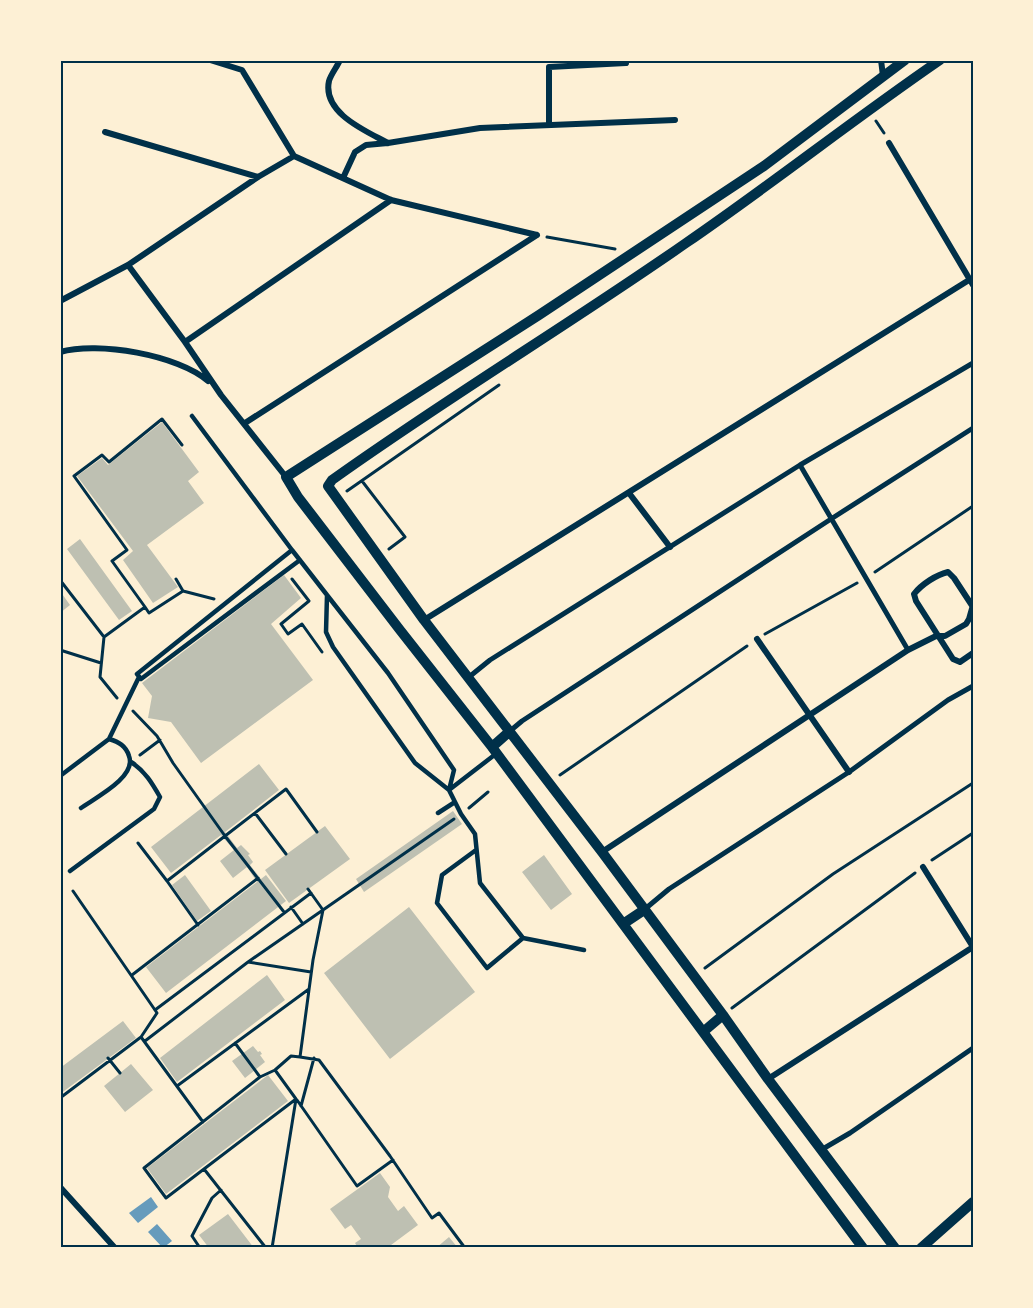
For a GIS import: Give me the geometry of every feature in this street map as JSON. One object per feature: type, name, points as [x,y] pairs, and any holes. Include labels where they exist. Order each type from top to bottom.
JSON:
[{"type":"street","points":[[210,60],[242,70],[294,156],[391,200],[537,235]]},
{"type":"street","points":[[340,60],[329,80],[328,92],[332,104],[357,126],[388,143]]},
{"type":"street","points":[[881,60],[883,76]]},
{"type":"street","points":[[286,477],[764,166],[905,60]]},
{"type":"street","points":[[895,1248],[602,852],[424,620],[328,486],[332,480],[445,402],[687,243],[863,113],[940,60]]},
{"type":"street","points":[[549,125],[549,67],[626,63]]},
{"type":"street","points":[[343,178],[355,152],[366,145],[480,128],[675,120]]},
{"type":"street","points":[[105,132],[258,177]]},
{"type":"street","points":[[424,620],[971,283],[889,143]]},
{"type":"street","points":[[60,301],[128,264],[258,177],[294,156]]},
{"type":"street","points":[[764,166],[773,180]]},
{"type":"street","points":[[185,342],[391,200]]},
{"type":"street","points":[[245,423],[537,235]]},
{"type":"street","points":[[128,264],[221,395]]},
{"type":"street","points":[[60,352],[105,348],[166,361],[198,373],[221,395],[286,477],[298,497],[392,621],[495,750],[863,1248]]},
{"type":"street","points":[[469,677],[490,660],[800,465],[973,363]]},
{"type":"street","points":[[495,750],[510,731],[522,721],[973,428]]},
{"type":"street","points":[[800,465],[908,650]]},
{"type":"street","points":[[629,493],[670,547]]},
{"type":"street","points":[[602,852],[908,650],[936,636],[945,636],[966,624],[973,606],[948,572],[916,590],[914,594],[916,601],[936,636],[956,662],[973,653]]},
{"type":"street","points":[[757,639],[849,772]]},
{"type":"street","points":[[623,924],[669,889],[849,772],[948,700],[973,686]]},
{"type":"street","points":[[768,1079],[973,947],[923,867]]},
{"type":"street","points":[[703,1032],[723,1015]]},
{"type":"street","points":[[821,1150],[973,1048]]},
{"type":"street","points":[[60,1187],[115,1248]]},
{"type":"street","points":[[921,1248],[973,1202]]},
{"type":"lane","points":[[192,416],[388,673],[454,770],[449,790]]},
{"type":"lane","points":[[60,776],[109,739],[139,677],[137,674],[292,550]]},
{"type":"lane","points":[[139,677],[141,680],[300,560]]},
{"type":"lane","points":[[327,595],[326,632],[333,647],[415,762],[449,790],[460,814],[475,834],[480,883],[523,938],[584,950]]},
{"type":"lane","points":[[70,871],[154,809],[160,797],[141,768],[131,762],[126,748],[117,741],[109,739]]},
{"type":"lane","points":[[449,790],[495,750]]},
{"type":"lane","points":[[81,808],[117,783],[127,773],[131,762]]},
{"type":"lane","points":[[438,813],[454,802]]},
{"type":"lane","points":[[476,850],[442,875],[437,903],[487,968],[523,938]]},
{"type":"path","points":[[863,113],[878,122],[889,143]]},
{"type":"path","points":[[537,235],[633,252]]},
{"type":"path","points":[[182,445],[162,419],[109,462],[102,455],[74,476],[127,550],[112,561],[149,613],[183,591]]},
{"type":"path","points":[[362,481],[405,537],[378,557]]},
{"type":"path","points":[[176,579],[183,591],[226,602]]},
{"type":"path","points":[[60,580],[104,637],[100,677],[160,740],[173,764],[284,912]]},
{"type":"path","points":[[104,637],[145,607]]},
{"type":"path","points":[[60,650],[102,663]]},
{"type":"path","points":[[131,762],[160,740]]},
{"type":"path","points":[[693,976],[833,874],[973,783]]},
{"type":"path","points":[[167,881],[286,789],[316,832]]},
{"type":"path","points":[[145,1041],[248,962],[488,792]]},
{"type":"path","points":[[255,813],[286,854]]},
{"type":"path","points":[[723,1015],[923,867],[973,833]]},
{"type":"path","points":[[138,843],[198,925]]},
{"type":"path","points":[[132,975],[258,878]]},
{"type":"path","points":[[300,1057],[311,972],[323,910],[308,889]]},
{"type":"path","points":[[60,1098],[141,1037],[157,1013],[73,891]]},
{"type":"path","points":[[155,1010],[311,893]]},
{"type":"path","points":[[291,907],[303,924]]},
{"type":"path","points":[[248,962],[311,972]]},
{"type":"path","points":[[177,1086],[309,989]]},
{"type":"path","points":[[141,1037],[203,1122]]},
{"type":"path","points":[[234,1042],[244,1052]]},
{"type":"path","points":[[234,1042],[261,1078]]},
{"type":"path","points":[[296,1099],[166,1198],[144,1168],[291,1056],[320,1060],[432,1218],[439,1213],[465,1248]]},
{"type":"path","points":[[109,1059],[120,1073]]},
{"type":"path","points":[[301,1106],[314,1059]]},
{"type":"path","points":[[255,1070],[261,1078]]},
{"type":"path","points":[[275,1070],[357,1186],[393,1160]]},
{"type":"path","points":[[272,1248],[296,1099]]},
{"type":"path","points":[[204,1169],[266,1248]]},
{"type":"path","points":[[200,1248],[192,1236],[212,1198],[221,1190]]},
{"type":"water","points":[[151,1197],[158,1207],[138,1223],[129,1213]]},
{"type":"water","points":[[157,1224],[172,1241],[163,1248],[148,1232]]},
{"type":"building","points":[[162,422],[199,472],[188,481],[204,503],[147,545],[178,587],[153,603],[123,560],[133,551],[77,476],[102,458],[108,465]]},
{"type":"building","points":[[80,539],[132,611],[119,620],[67,549]]},
{"type":"building","points":[[284,575],[301,598],[271,624],[313,680],[201,763],[171,722],[148,718],[152,696],[142,683]]},
{"type":"building","points":[[60,591],[70,605],[60,613]]},
{"type":"building","points":[[259,764],[279,790],[225,832],[237,848],[241,845],[250,854],[248,855],[253,862],[250,865],[261,879],[266,875],[286,901],[166,993],[146,967],[257,882],[247,867],[233,878],[220,861],[234,850],[221,835],[171,873],[151,847]]},
{"type":"building","points":[[453,811],[462,824],[364,892],[356,879]]},
{"type":"building","points":[[325,826],[350,859],[289,903],[265,870]]},
{"type":"building","points":[[544,855],[572,894],[551,910],[522,872]]},
{"type":"building","points":[[185,875],[211,911],[197,921],[172,885]]},
{"type":"building","points":[[409,907],[475,992],[390,1059],[324,973]]},
{"type":"building","points":[[267,975],[285,1000],[177,1082],[160,1058]]},
{"type":"building","points":[[123,1021],[136,1038],[60,1094],[60,1068]]},
{"type":"building","points":[[253,1046],[258,1052],[260,1051],[265,1062],[245,1078],[232,1061]]},
{"type":"building","points":[[131,1064],[153,1090],[125,1112],[104,1086]]},
{"type":"building","points":[[268,1075],[288,1101],[166,1194],[147,1168]]},
{"type":"building","points":[[380,1173],[390,1187],[388,1197],[398,1211],[404,1206],[418,1225],[387,1248],[358,1248],[355,1243],[361,1239],[351,1225],[345,1229],[330,1209]]},
{"type":"building","points":[[228,1214],[254,1248],[209,1248],[199,1235]]},
{"type":"building","points":[[449,1237],[458,1248],[436,1248]]}]
